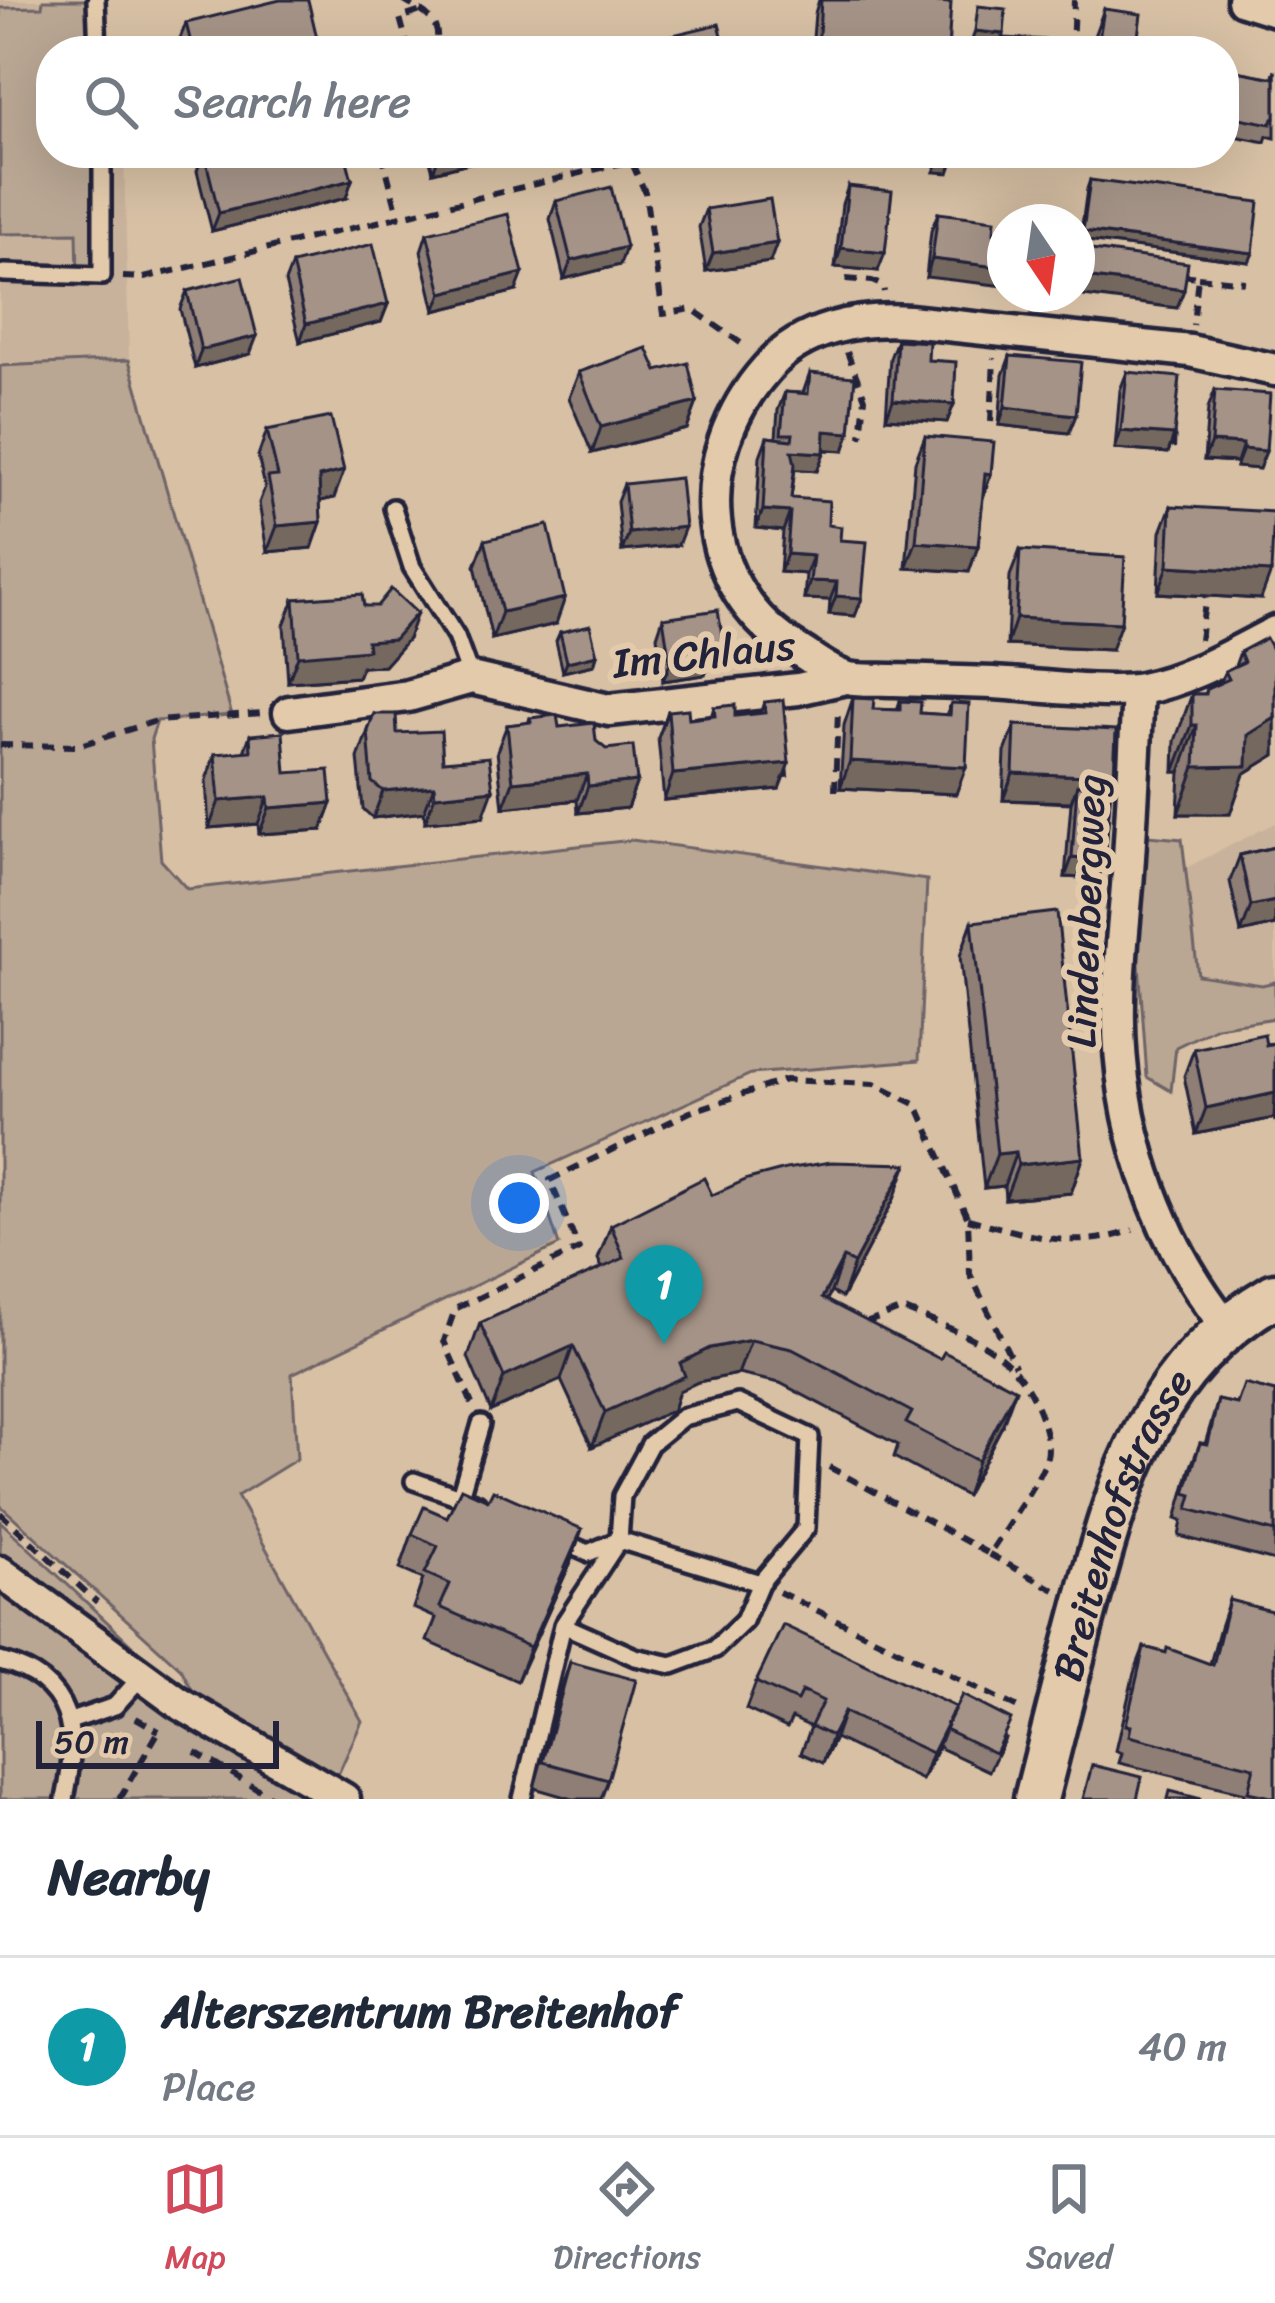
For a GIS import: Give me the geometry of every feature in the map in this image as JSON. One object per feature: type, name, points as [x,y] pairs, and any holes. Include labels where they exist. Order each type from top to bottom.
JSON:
[{"type":"street","points":[[1243,0],[1275,10]]},
{"type":"street","points":[[1275,370],[1190,351],[996,330],[881,319],[837,326],[807,338],[768,365],[733,415],[721,448],[713,506],[719,553],[739,596],[780,640],[846,678],[1138,690],[1196,673],[1275,632]]},
{"type":"street","points":[[289,712],[408,696],[471,677]]},
{"type":"street","name":"Im Chlaus","points":[[471,677],[609,710],[798,689],[846,678]]},
{"type":"street","name":"Lindenbergweg","points":[[1138,690],[1119,1003],[1121,1069],[1137,1151],[1161,1219],[1227,1327]]},
{"type":"street","name":"Breitenhofstrasse","points":[[1036,1799],[1126,1467],[1180,1376],[1227,1327],[1275,1295]]},
{"type":"street","points":[[0,1572],[141,1677],[344,1799]]},
{"type":"lane","points":[[96,0],[97,36]]},
{"type":"lane","points":[[4,273],[102,276],[102,168]]},
{"type":"lane","points":[[393,508],[412,568],[456,637],[471,677]]},
{"type":"lane","points":[[522,1799],[562,1624],[619,1540],[622,1496],[650,1444],[683,1417],[738,1403],[810,1437],[806,1528],[760,1583],[744,1622],[715,1649],[672,1665],[635,1657],[562,1624]]},
{"type":"lane","points":[[460,1496],[481,1424]]},
{"type":"lane","points":[[414,1481],[503,1515]]},
{"type":"lane","points":[[546,1534],[588,1553],[619,1540],[760,1583]]},
{"type":"lane","points":[[0,1661],[27,1669],[63,1705],[70,1721],[72,1757],[65,1799]]},
{"type":"lane","points":[[70,1721],[115,1706],[141,1677]]},
{"type":"path","points":[[402,0],[436,24],[436,36]]},
{"type":"path","points":[[1073,36],[1074,0]]},
{"type":"path","points":[[405,36],[400,18],[423,11]]},
{"type":"path","points":[[386,168],[399,218]]},
{"type":"path","points":[[102,276],[144,278],[603,168]]},
{"type":"path","points":[[634,168],[645,192],[663,314],[692,309],[768,365]]},
{"type":"path","points":[[1178,274],[1245,282]]},
{"type":"path","points":[[1190,351],[1198,277]]},
{"type":"path","points":[[837,326],[865,398],[861,437]]},
{"type":"path","points":[[991,422],[996,330]]},
{"type":"path","points":[[1173,448],[1176,414]]},
{"type":"path","points":[[835,791],[838,698],[846,678]]},
{"type":"path","points":[[0,745],[77,746],[156,721],[289,712]]},
{"type":"path","points":[[785,762],[787,785]]},
{"type":"path","points":[[481,1424],[445,1340],[454,1310],[579,1249],[550,1180],[691,1112],[785,1080],[874,1084],[917,1105],[968,1219],[970,1274],[1031,1390],[1045,1432],[1047,1457],[989,1554]]},
{"type":"path","points":[[968,1219],[1047,1239],[1103,1241],[1161,1219]]},
{"type":"path","points":[[862,1324],[902,1309],[960,1332],[1015,1366]]},
{"type":"path","points":[[810,1457],[1065,1596]]},
{"type":"path","points":[[760,1583],[998,1701],[1035,1714]]},
{"type":"path","points":[[118,1799],[158,1731],[273,1799]]},
{"type":"shaded area","points":[[0,0],[96,0],[64,36],[36,36],[36,168],[124,168],[129,360],[0,366]]},
{"type":"shaded area","points":[[43,0],[96,0],[97,36],[36,36],[36,168],[102,168],[102,276],[78,276],[77,233],[0,234],[0,8],[42,7]]},
{"type":"shaded area","points":[[129,360],[232,715],[157,721],[151,739],[161,860],[187,889],[632,840],[927,880],[919,1060],[751,1074],[535,1172],[559,1245],[292,1374],[297,1459],[237,1496],[362,1721],[336,1779],[197,1699],[181,1669],[0,1505],[0,366]]},
{"type":"shaded area","points":[[1275,823],[1275,992],[1174,1010],[1158,882]]},
{"type":"shaded area","points":[[1148,836],[1182,839],[1198,975],[1262,985],[1275,982],[1275,1018],[1217,1027],[1176,1047],[1171,1091],[1147,1077],[1136,921]]},
{"type":"shaded area","points":[[0,1521],[169,1680],[330,1799],[0,1799]]},
{"type":"building","points":[[280,0],[308,0],[316,36],[189,36],[186,23]]},
{"type":"building","points":[[821,0],[951,3],[949,36],[819,36]]},
{"type":"building","points":[[978,6],[1006,9],[1004,34],[975,31]]},
{"type":"building","points":[[1104,9],[1141,14],[1138,36],[1100,36]]},
{"type":"building","points":[[719,24],[722,36],[668,36]]},
{"type":"building","points":[[1239,71],[1274,78],[1275,71],[1271,124],[1239,118]]},
{"type":"building","points":[[208,168],[349,168],[352,180],[219,213]]},
{"type":"building","points":[[1090,180],[1259,202],[1253,253],[1095,233],[1095,204],[1087,204]]},
{"type":"building","points":[[848,186],[892,191],[885,253],[841,248]]},
{"type":"building","points":[[611,187],[626,247],[571,261],[556,201]]},
{"type":"building","points":[[770,199],[777,243],[713,253],[706,209]]},
{"type":"building","points":[[938,213],[987,219],[987,266],[932,259]]},
{"type":"building","points":[[508,214],[523,273],[442,293],[427,233]]},
{"type":"building","points":[[373,244],[388,304],[306,324],[292,264]]},
{"type":"building","points":[[1095,250],[1188,263],[1184,290],[1095,278]]},
{"type":"building","points":[[242,277],[257,336],[201,350],[187,291]]},
{"type":"building","points":[[897,340],[929,342],[928,360],[956,362],[954,404],[893,400]]},
{"type":"building","points":[[647,348],[657,371],[688,363],[697,402],[601,427],[579,372]]},
{"type":"building","points":[[1010,356],[1081,362],[1076,415],[1005,407]]},
{"type":"building","points":[[1127,372],[1180,377],[1174,435],[1121,431]]},
{"type":"building","points":[[810,373],[855,377],[850,433],[825,431],[824,453],[792,451],[791,498],[829,501],[828,525],[841,527],[840,540],[867,542],[862,598],[836,596],[837,582],[810,581],[813,556],[787,554],[790,512],[763,510],[767,437],[792,440],[793,434],[781,434],[785,392],[808,394]]},
{"type":"building","points":[[1215,390],[1270,394],[1266,451],[1211,442]]},
{"type":"building","points":[[331,417],[344,471],[319,477],[321,522],[277,526],[268,477],[278,476],[267,430]]},
{"type":"building","points":[[925,436],[994,442],[991,474],[985,473],[978,546],[916,542]]},
{"type":"building","points":[[680,478],[685,527],[629,533],[624,484]]},
{"type":"building","points":[[1171,506],[1274,512],[1271,572],[1168,566]]},
{"type":"building","points":[[548,525],[565,598],[502,612],[485,540]]},
{"type":"building","points":[[1020,550],[1125,557],[1121,623],[1016,618]]},
{"type":"building","points":[[391,589],[417,613],[394,639],[367,641],[368,650],[298,656],[294,599],[362,594],[364,606],[377,606]]},
{"type":"building","points":[[718,610],[724,648],[711,650],[712,657],[670,663],[663,618]]},
{"type":"building","points":[[590,625],[597,655],[567,662],[560,632]]},
{"type":"building","points":[[1266,638],[1275,655],[1275,718],[1248,735],[1247,766],[1195,767],[1197,725],[1192,725],[1192,694],[1206,694],[1207,689],[1229,679],[1225,671],[1244,662],[1240,652]]},
{"type":"building","points":[[853,698],[874,699],[873,709],[900,710],[900,701],[921,702],[920,713],[950,715],[951,703],[969,704],[966,767],[850,761]]},
{"type":"building","points":[[783,700],[789,763],[673,774],[668,711],[688,709],[689,719],[715,716],[714,707],[735,705],[735,716],[765,713],[764,702]]},
{"type":"building","points":[[374,714],[396,714],[397,733],[441,731],[443,761],[489,757],[493,790],[435,796],[434,786],[383,791],[372,782],[368,731]]},
{"type":"building","points":[[557,715],[559,727],[594,723],[596,741],[606,749],[633,746],[637,781],[588,786],[587,774],[513,782],[507,725]]},
{"type":"building","points":[[1015,725],[1116,730],[1114,777],[1013,773]]},
{"type":"building","points":[[283,732],[286,773],[329,770],[332,803],[269,808],[268,797],[219,801],[215,754],[251,751],[250,735]]},
{"type":"building","points":[[1077,785],[1111,785],[1105,861],[1072,858]]},
{"type":"building","points":[[1275,847],[1275,901],[1251,906],[1240,855]]},
{"type":"building","points":[[1057,912],[1083,1158],[1018,1165],[1016,1152],[997,1154],[972,922]]},
{"type":"building","points":[[1264,1034],[1266,1045],[1275,1043],[1275,1093],[1206,1108],[1194,1049]]},
{"type":"building","points":[[831,1162],[907,1164],[854,1263],[843,1258],[822,1298],[940,1359],[944,1352],[1016,1389],[978,1461],[906,1423],[912,1412],[792,1349],[751,1340],[710,1348],[680,1363],[685,1376],[605,1412],[573,1346],[504,1377],[480,1323],[624,1258],[611,1225],[704,1178],[712,1195],[748,1179]]},
{"type":"building","points":[[1244,1384],[1275,1392],[1275,1532],[1188,1509],[1192,1495],[1185,1493],[1200,1443],[1208,1444],[1218,1400],[1237,1404]]},
{"type":"building","points":[[461,1488],[488,1500],[493,1490],[582,1529],[530,1647],[440,1607],[450,1584],[425,1573],[438,1546],[412,1534],[424,1507],[447,1517]]},
{"type":"building","points":[[1229,1600],[1275,1612],[1275,1798],[1248,1792],[1254,1767],[1129,1736],[1131,1726],[1126,1725],[1144,1647],[1166,1653],[1167,1648],[1213,1665]]},
{"type":"building","points":[[783,1625],[955,1707],[932,1753],[844,1712],[832,1736],[811,1726],[823,1701],[802,1691],[797,1701],[756,1682]]},
{"type":"building","points":[[570,1662],[636,1680],[608,1780],[543,1762]]},
{"type":"building","points":[[962,1695],[1011,1720],[995,1753],[945,1729]]},
{"type":"building","points":[[1092,1765],[1142,1777],[1137,1799],[1083,1799]]},
{"type":"building","points":[[1170,1791],[1201,1799],[1168,1799]]},
{"type":"place","name":"Alterszentrum Breitenhof","points":[[664,1344]]}]
